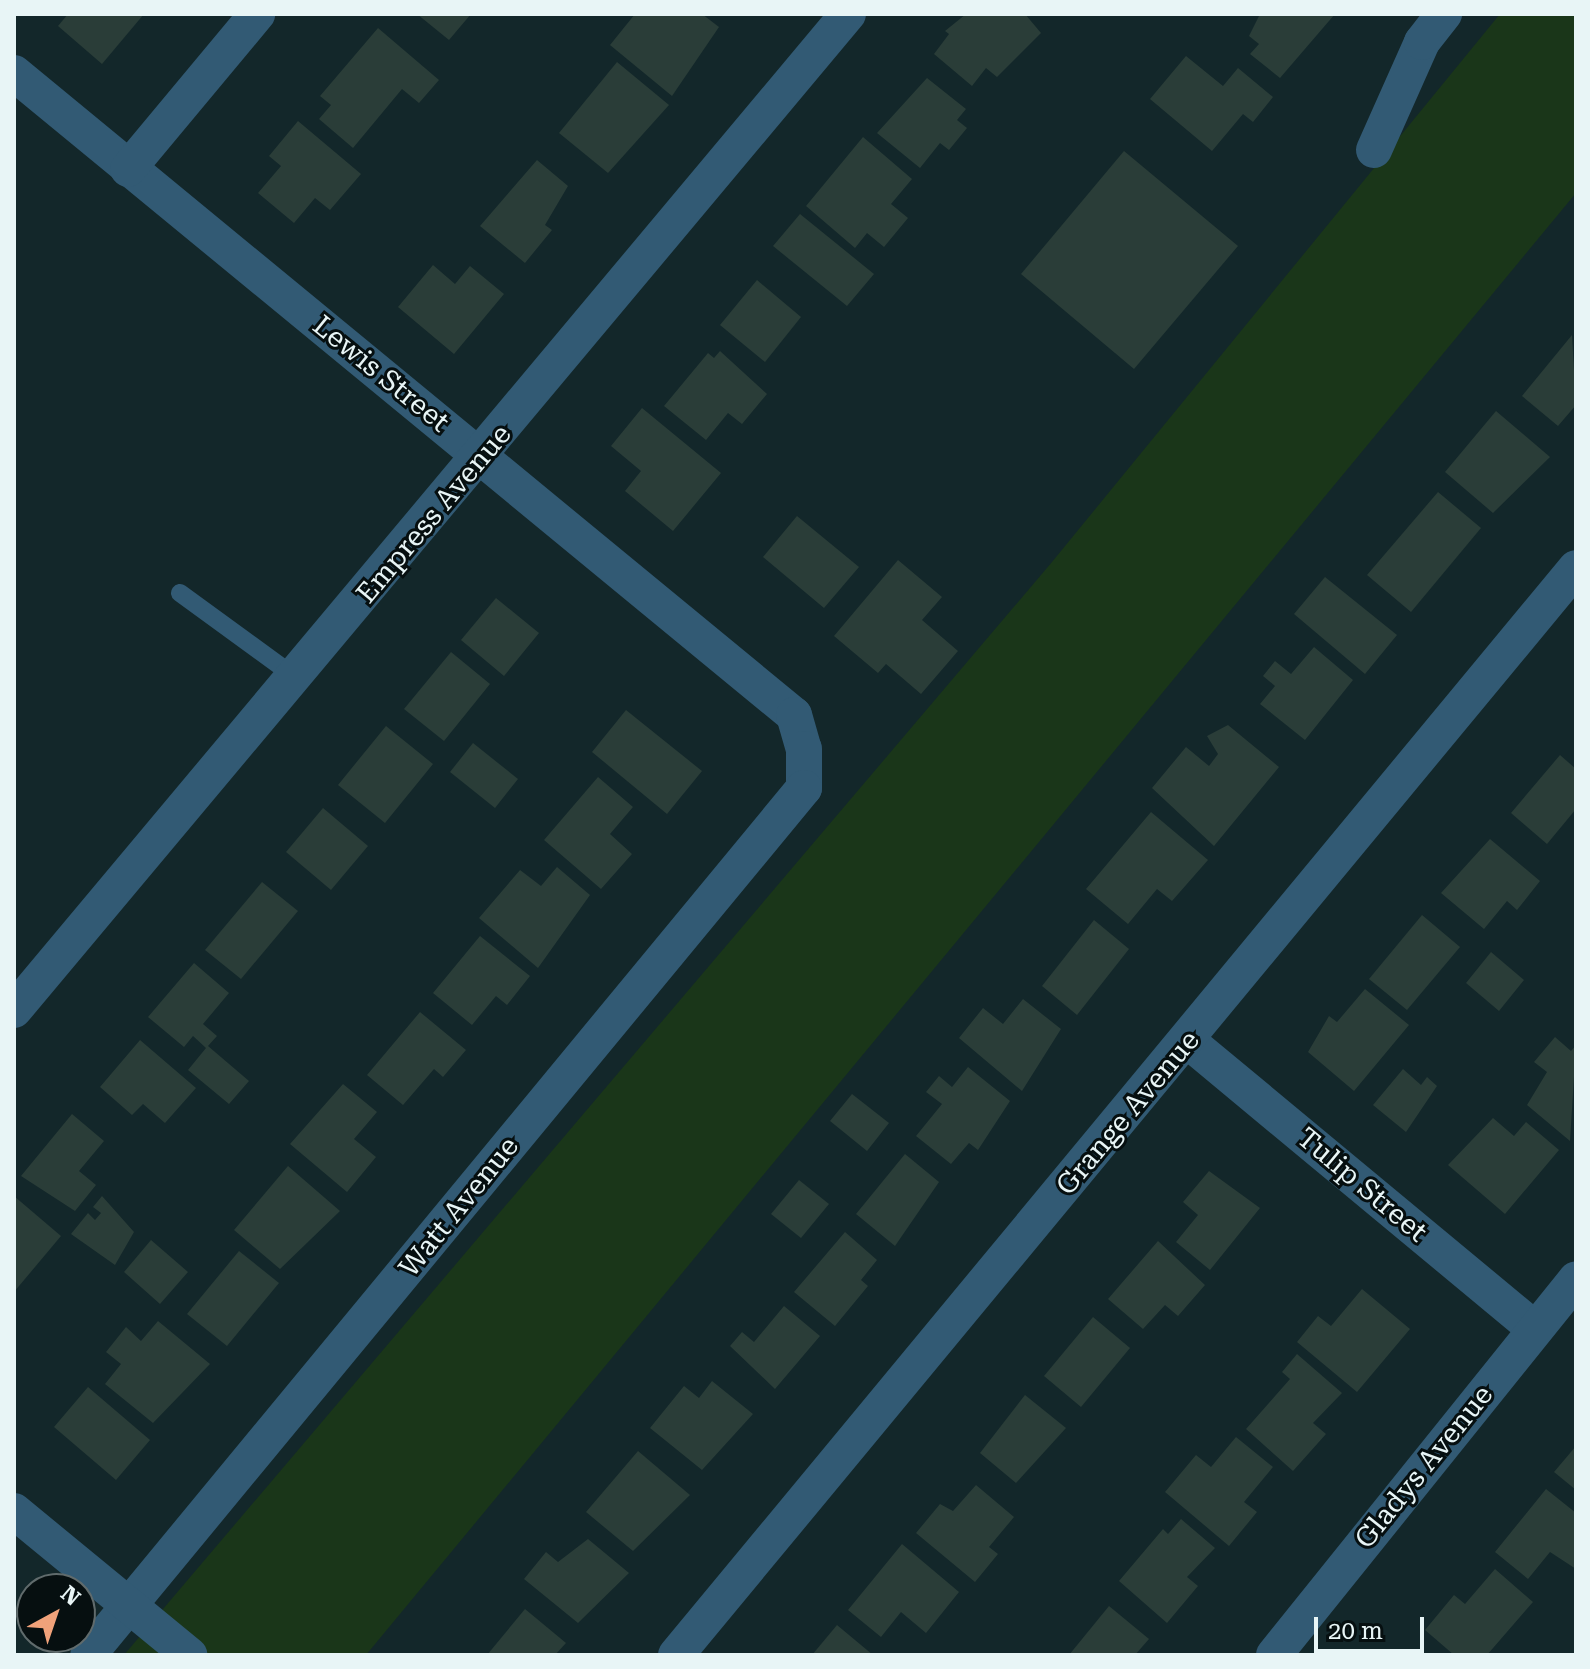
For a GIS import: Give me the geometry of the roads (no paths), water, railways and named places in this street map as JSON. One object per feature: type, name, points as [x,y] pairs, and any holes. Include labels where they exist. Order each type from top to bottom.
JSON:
[{"type":"street","points":[[128,169],[257,14]]},
{"type":"street","name":"Empress Avenue","points":[[14,1010],[298,679],[848,14]]},
{"type":"street","points":[[1374,150],[1422,42],[1444,14]]},
{"type":"street","name":"Lewis Street","points":[[14,73],[794,715],[804,749]]},
{"type":"street","name":"Grange Avenue","points":[[676,1655],[1188,1041],[1576,568]]},
{"type":"street","name":"Watt Avenue","points":[[88,1655],[804,788],[804,749]]},
{"type":"street","name":"Tulip Street","points":[[1188,1041],[1535,1329]]},
{"type":"street","name":"Gladys Avenue","points":[[1274,1655],[1576,1279]]},
{"type":"street","points":[[14,1511],[189,1655]]},
{"type":"lane","points":[[180,593],[298,679]]}]
